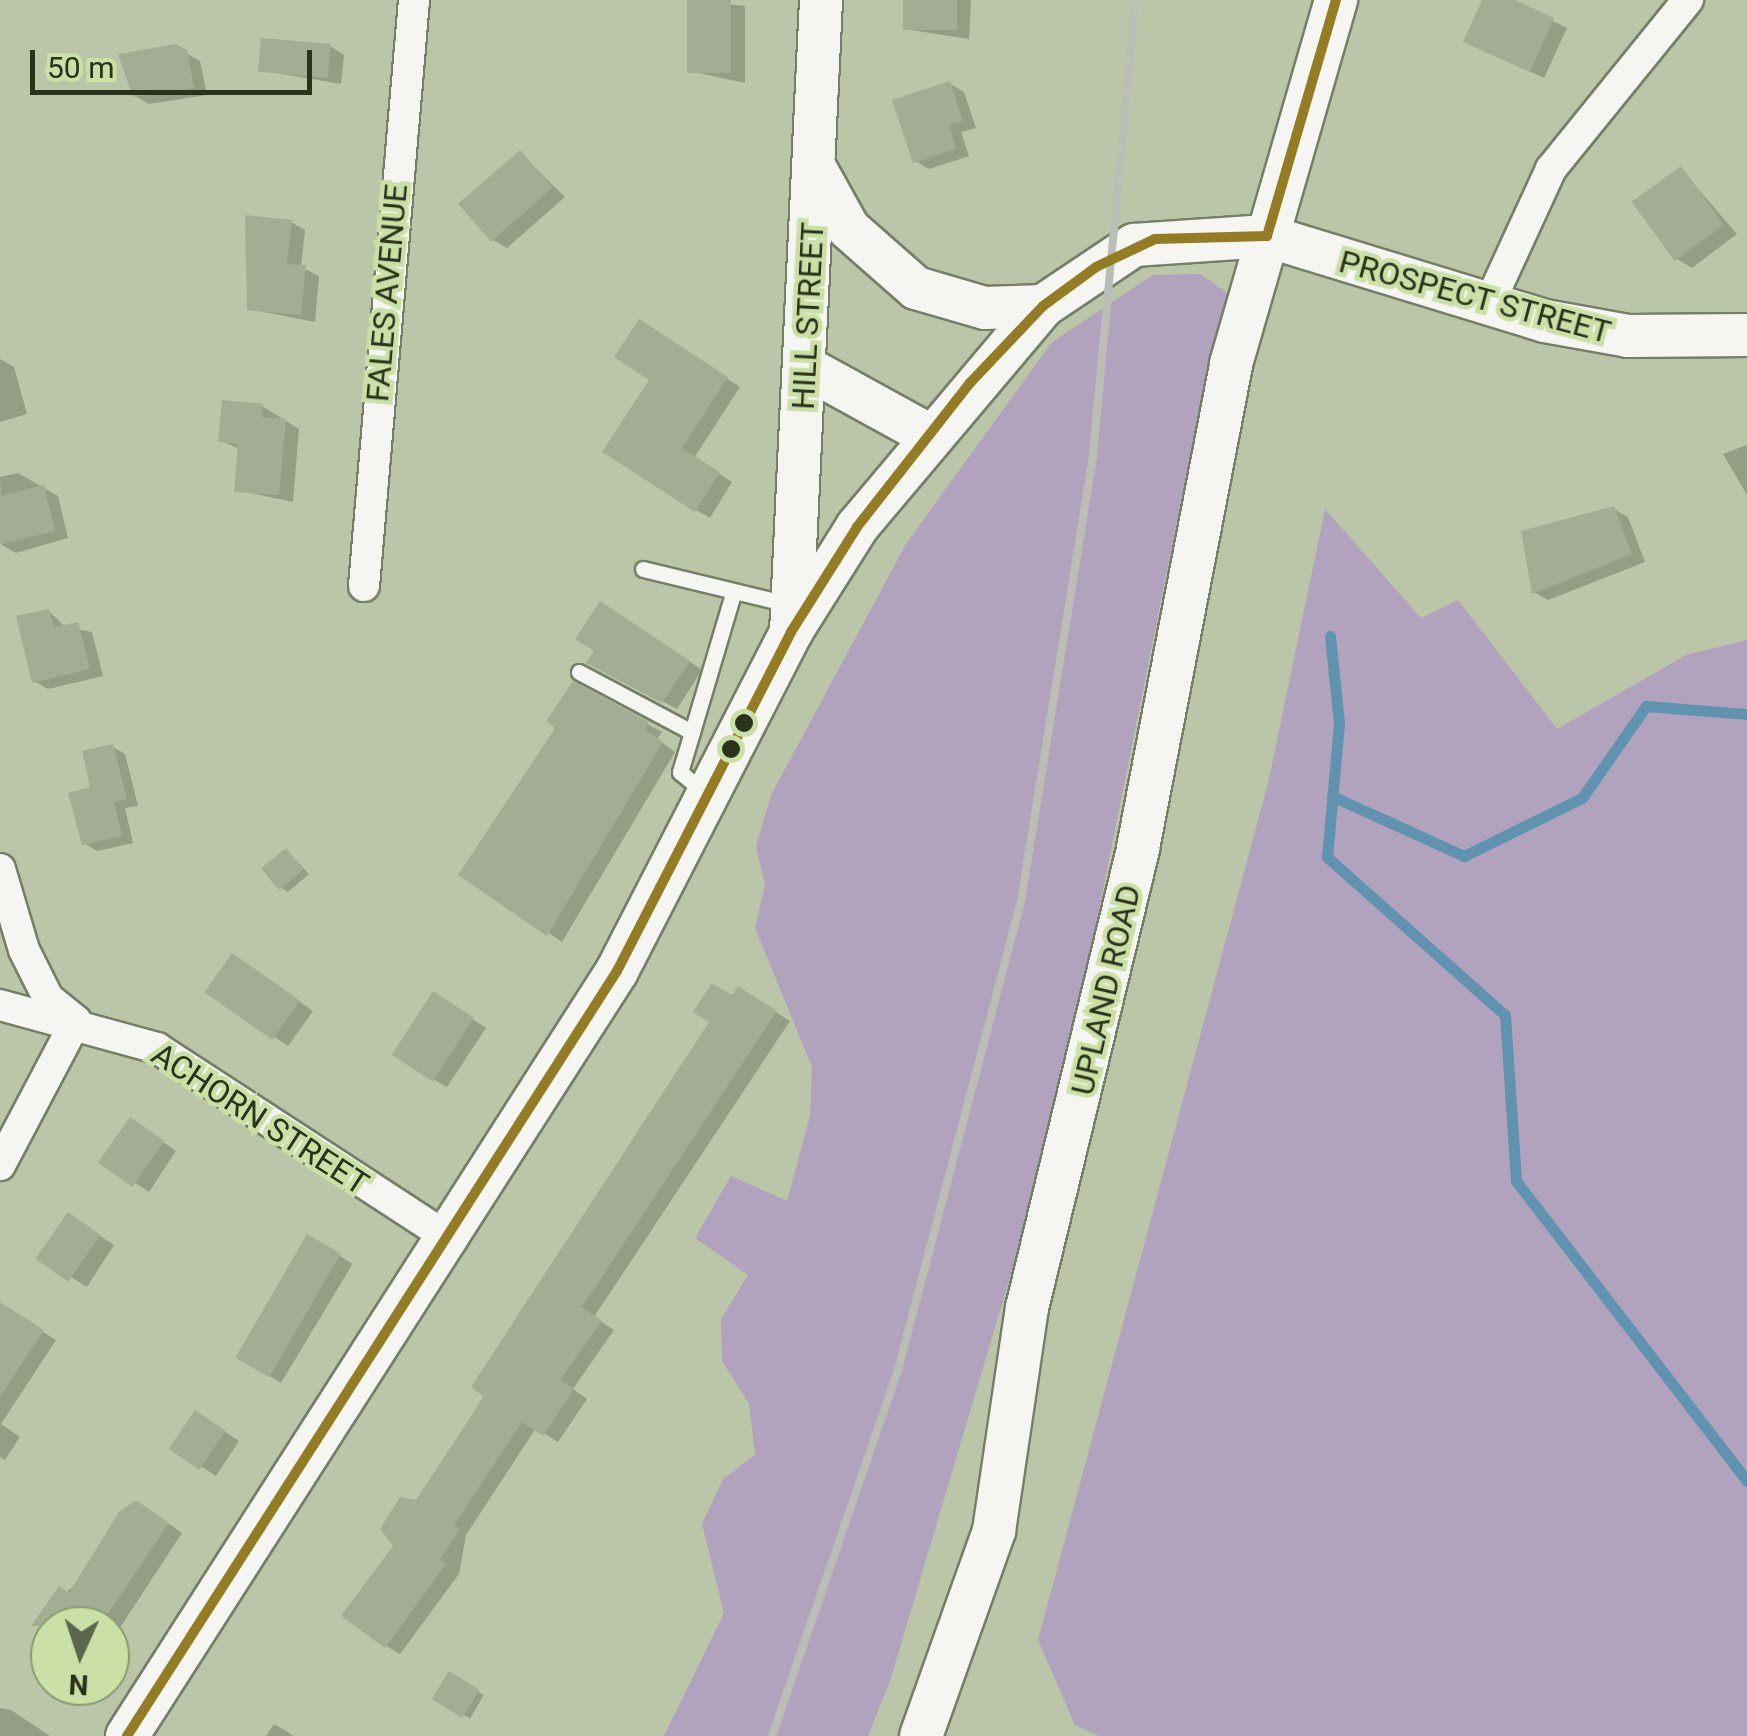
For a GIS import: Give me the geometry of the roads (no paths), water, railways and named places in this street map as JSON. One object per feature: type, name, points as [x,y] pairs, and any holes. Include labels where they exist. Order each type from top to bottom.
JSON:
[{"type":"street","name":"FALES AVENUE","points":[[364,586],[414,0]]},
{"type":"street","name":"HILL STREET","points":[[792,618],[820,0]]},
{"type":"street","name":"UPLAND ROAD","points":[[930,1733],[994,1531],[1027,1308],[1113,960],[1231,364],[1336,0]]},
{"type":"street","points":[[1488,306],[1551,169],[1688,0]]},
{"type":"street","points":[[815,167],[849,230],[916,288],[984,308],[1043,306]]},
{"type":"street","points":[[126,1736],[452,1240],[712,800],[792,618],[927,434],[1043,306],[1134,245],[1267,236]]},
{"type":"street","name":"PROSPECT STREET","points":[[1267,236],[1488,306],[1628,336],[1747,335]]},
{"type":"street","points":[[806,368],[927,434]]},
{"type":"street","points":[[0,869],[48,998],[76,1021],[0,1165]]},
{"type":"street","name":"ACHORN STREET","points":[[0,1005],[76,1021],[157,1048],[452,1240]]},
{"type":"lane","points":[[643,568],[792,618]]},
{"type":"lane","points":[[712,800],[680,772],[732,596]]},
{"type":"lane","points":[[579,672],[692,732]]},
{"type":"waterway","points":[[1330,636],[1339,723],[1327,857],[1505,1015],[1516,1181],[1747,1481]]},
{"type":"waterway","points":[[1332,796],[1464,856],[1582,798],[1646,706],[1747,714]]},
{"type":"railway","points":[[772,1736],[898,1370],[1021,901],[1093,455],[1135,0]]}]
